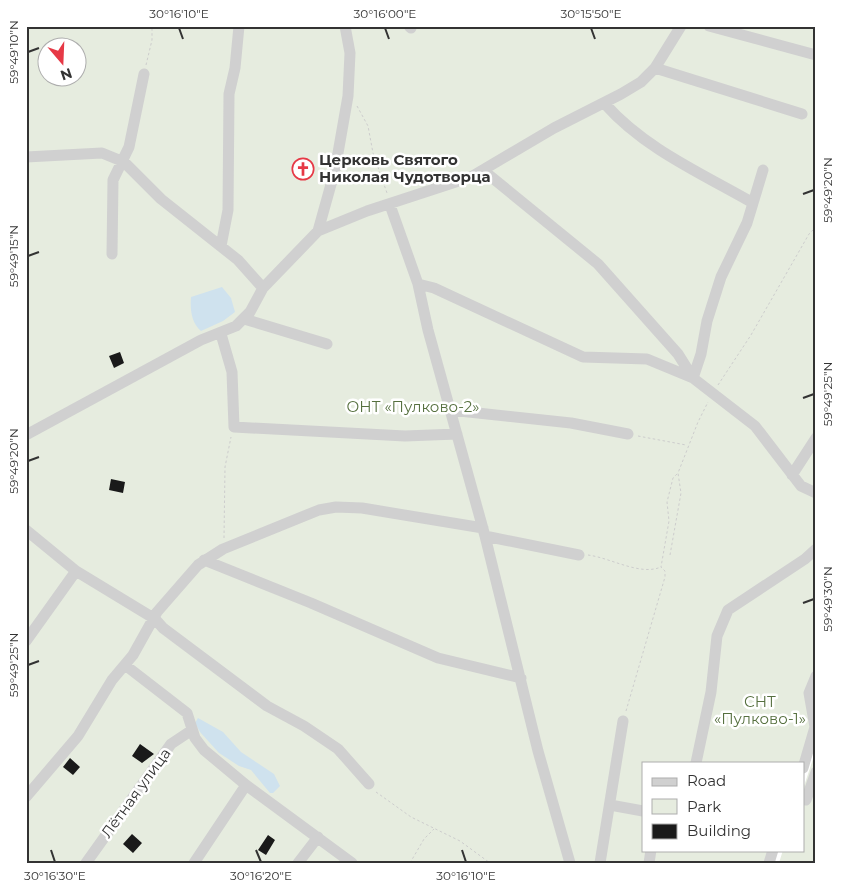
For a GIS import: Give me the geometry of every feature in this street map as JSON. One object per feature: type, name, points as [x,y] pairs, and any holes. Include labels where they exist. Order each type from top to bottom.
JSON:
[{"type":"street","points":[[221,246],[228,210],[229,94],[235,68],[239,26]]},
{"type":"street","points":[[318,231],[336,170],[348,96],[350,53],[345,26]]},
{"type":"street","points":[[26,435],[201,340],[221,334],[244,319],[262,288],[318,231],[484,171],[554,128],[604,104],[641,82],[655,68],[681,26]]},
{"type":"street","points":[[710,26],[816,54]]},
{"type":"street","points":[[655,68],[802,114]]},
{"type":"street","points":[[112,254],[113,180],[129,147],[144,74]]},
{"type":"street","points":[[604,104],[619,120],[660,150],[753,203]]},
{"type":"street","points":[[26,158],[102,153],[121,161],[161,198],[238,260],[262,288]]},
{"type":"street","points":[[692,378],[701,354],[707,322],[721,277],[747,223],[763,170]]},
{"type":"street","points":[[484,171],[598,264],[678,354],[692,378]]},
{"type":"street","points":[[390,205],[418,284],[484,532],[538,751],[570,863]]},
{"type":"street","points":[[418,284],[434,288],[584,357],[647,360],[692,378],[755,426],[802,486],[816,493]]},
{"type":"street","points":[[244,319],[327,344]]},
{"type":"street","points":[[221,334],[232,372],[234,427],[405,436],[457,434]]},
{"type":"street","points":[[450,410],[571,423],[628,434]]},
{"type":"street","points":[[792,475],[816,438]]},
{"type":"street","points":[[26,797],[78,736],[112,680],[125,666],[157,612],[204,560],[223,549],[319,510],[336,507],[362,508],[484,532],[580,555]]},
{"type":"street","points":[[26,530],[76,571],[155,618],[163,628],[267,706],[304,726],[338,749],[369,784]]},
{"type":"street","points":[[696,762],[711,692],[717,636],[728,610],[805,559],[816,549]]},
{"type":"street","points":[[204,560],[311,603],[438,658],[521,678]]},
{"type":"street","points":[[26,641],[76,571]]},
{"type":"street","points":[[125,666],[187,713],[192,730],[204,750],[246,784],[352,863]]},
{"type":"street","points":[[804,765],[815,727],[810,693],[816,676]]},
{"type":"street","points":[[600,863],[623,722]]},
{"type":"street","name":"Лётная улица","points":[[86,863],[171,744],[192,730]]},
{"type":"street","points":[[806,800],[816,772]]},
{"type":"street","points":[[194,863],[246,784]]},
{"type":"street","points":[[610,805],[642,812]]},
{"type":"street","points":[[298,863],[318,837]]},
{"type":"path","points":[[144,74],[152,40],[152,26]]},
{"type":"path","points":[[348,96],[365,118],[371,138],[373,154],[390,205]]},
{"type":"path","points":[[661,567],[669,521],[667,502],[673,478],[678,472],[688,445],[713,393],[752,335],[809,234],[816,227]]},
{"type":"path","points":[[223,549],[225,467],[234,427]]},
{"type":"path","points":[[628,434],[688,445]]},
{"type":"path","points":[[670,555],[681,493],[678,472]]},
{"type":"path","points":[[580,555],[590,555],[624,564],[640,571],[661,567]]},
{"type":"path","points":[[623,722],[665,576],[665,571],[661,567]]},
{"type":"path","points":[[369,784],[379,796],[411,817],[460,840],[490,863]]},
{"type":"path","points":[[410,863],[424,839],[434,828]]},
{"type":"green space","name":"ОНТ «Пулково-2»","points":[[26,26],[816,26],[816,676],[809,693],[815,727],[803,762],[642,762],[642,852],[772,852],[768,863],[26,863]]},
{"type":"green space","points":[[816,750],[816,863],[779,863],[782,852],[804,852],[804,786]]},
{"type":"water","points":[[222,287],[231,298],[235,312],[223,321],[201,331],[193,320],[191,297]]},
{"type":"water","points":[[198,718],[223,732],[241,752],[274,774],[280,786],[273,793],[270,793],[251,770],[239,766],[219,753],[200,732],[195,723]]},
{"type":"building","points":[[120,352],[124,363],[114,368],[109,356]]},
{"type":"building","points":[[111,479],[125,482],[123,493],[109,490]]},
{"type":"building","points":[[140,744],[154,754],[142,763],[132,756]]},
{"type":"building","points":[[70,758],[80,767],[73,775],[63,767]]},
{"type":"building","points":[[132,834],[142,843],[133,853],[123,844]]},
{"type":"building","points":[[268,835],[275,840],[266,855],[258,850]]},
{"type":"place","name":"Церковь Святого Николая Чудотворца","points":[[303,169]]},
{"type":"park label","name":"СНТ «Пулково-1»","points":[[760,710]]}]
